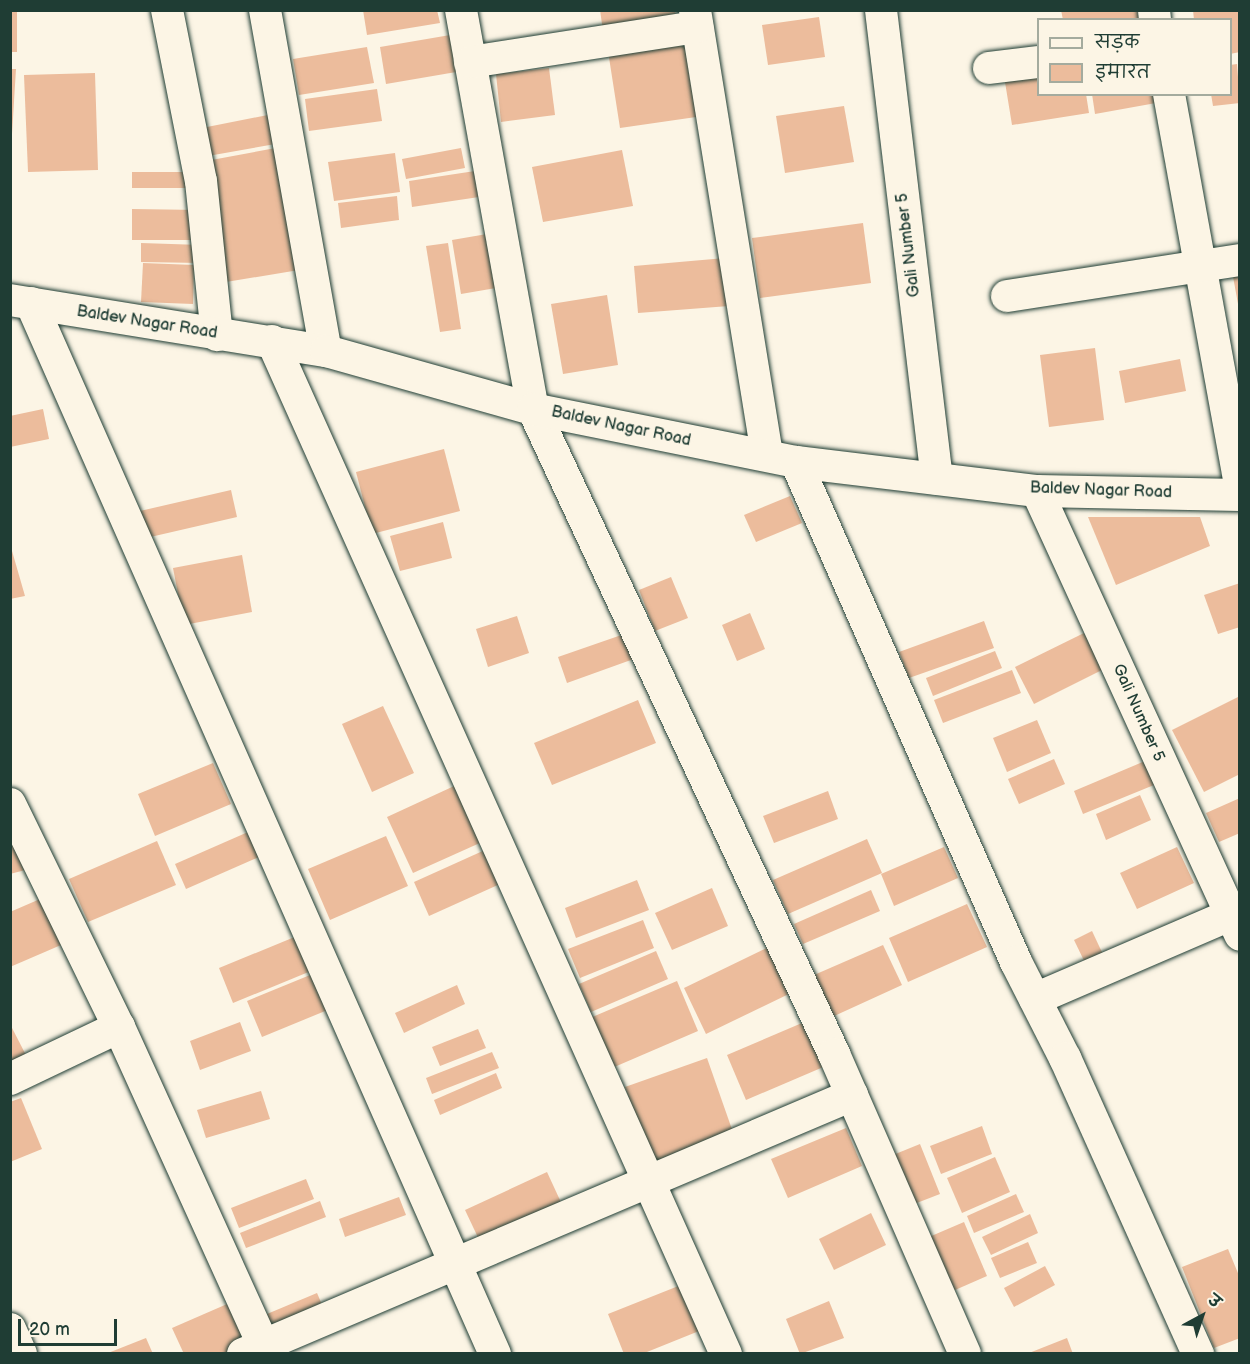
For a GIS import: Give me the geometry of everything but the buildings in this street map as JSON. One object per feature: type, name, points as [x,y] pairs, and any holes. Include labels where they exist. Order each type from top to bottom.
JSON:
[{"type":"street","points":[[167,10],[201,181],[218,335]]},
{"type":"street","points":[[265,10],[326,351]]},
{"type":"street","points":[[461,10],[533,409],[852,1095],[966,1353]]},
{"type":"street","name":"Gali Number 5","points":[[881,10],[937,479]]},
{"type":"street","points":[[470,62],[696,19],[782,458],[1198,1353]]},
{"type":"street","points":[[989,68],[1037,62]]},
{"type":"street","points":[[1168,96],[1201,266],[1239,486]]},
{"type":"street","points":[[1007,296],[1239,260]]},
{"type":"street","points":[[21,302],[495,1353]]},
{"type":"street","name":"Baldev Nagar Road","points":[[21,302],[326,351],[533,409],[782,458],[1037,491],[1239,495]]},
{"type":"street","points":[[272,341],[650,1179],[726,1353]]},
{"type":"street","name":"Gali Number 5","points":[[1037,491],[1235,925]]},
{"type":"street","points":[[10,804],[119,1027],[258,1350],[650,1179],[852,1095]]},
{"type":"street","points":[[1035,999],[1235,925]]},
{"type":"street","points":[[10,1079],[119,1027]]},
{"type":"street","points":[[10,1329],[21,1353]]}]
